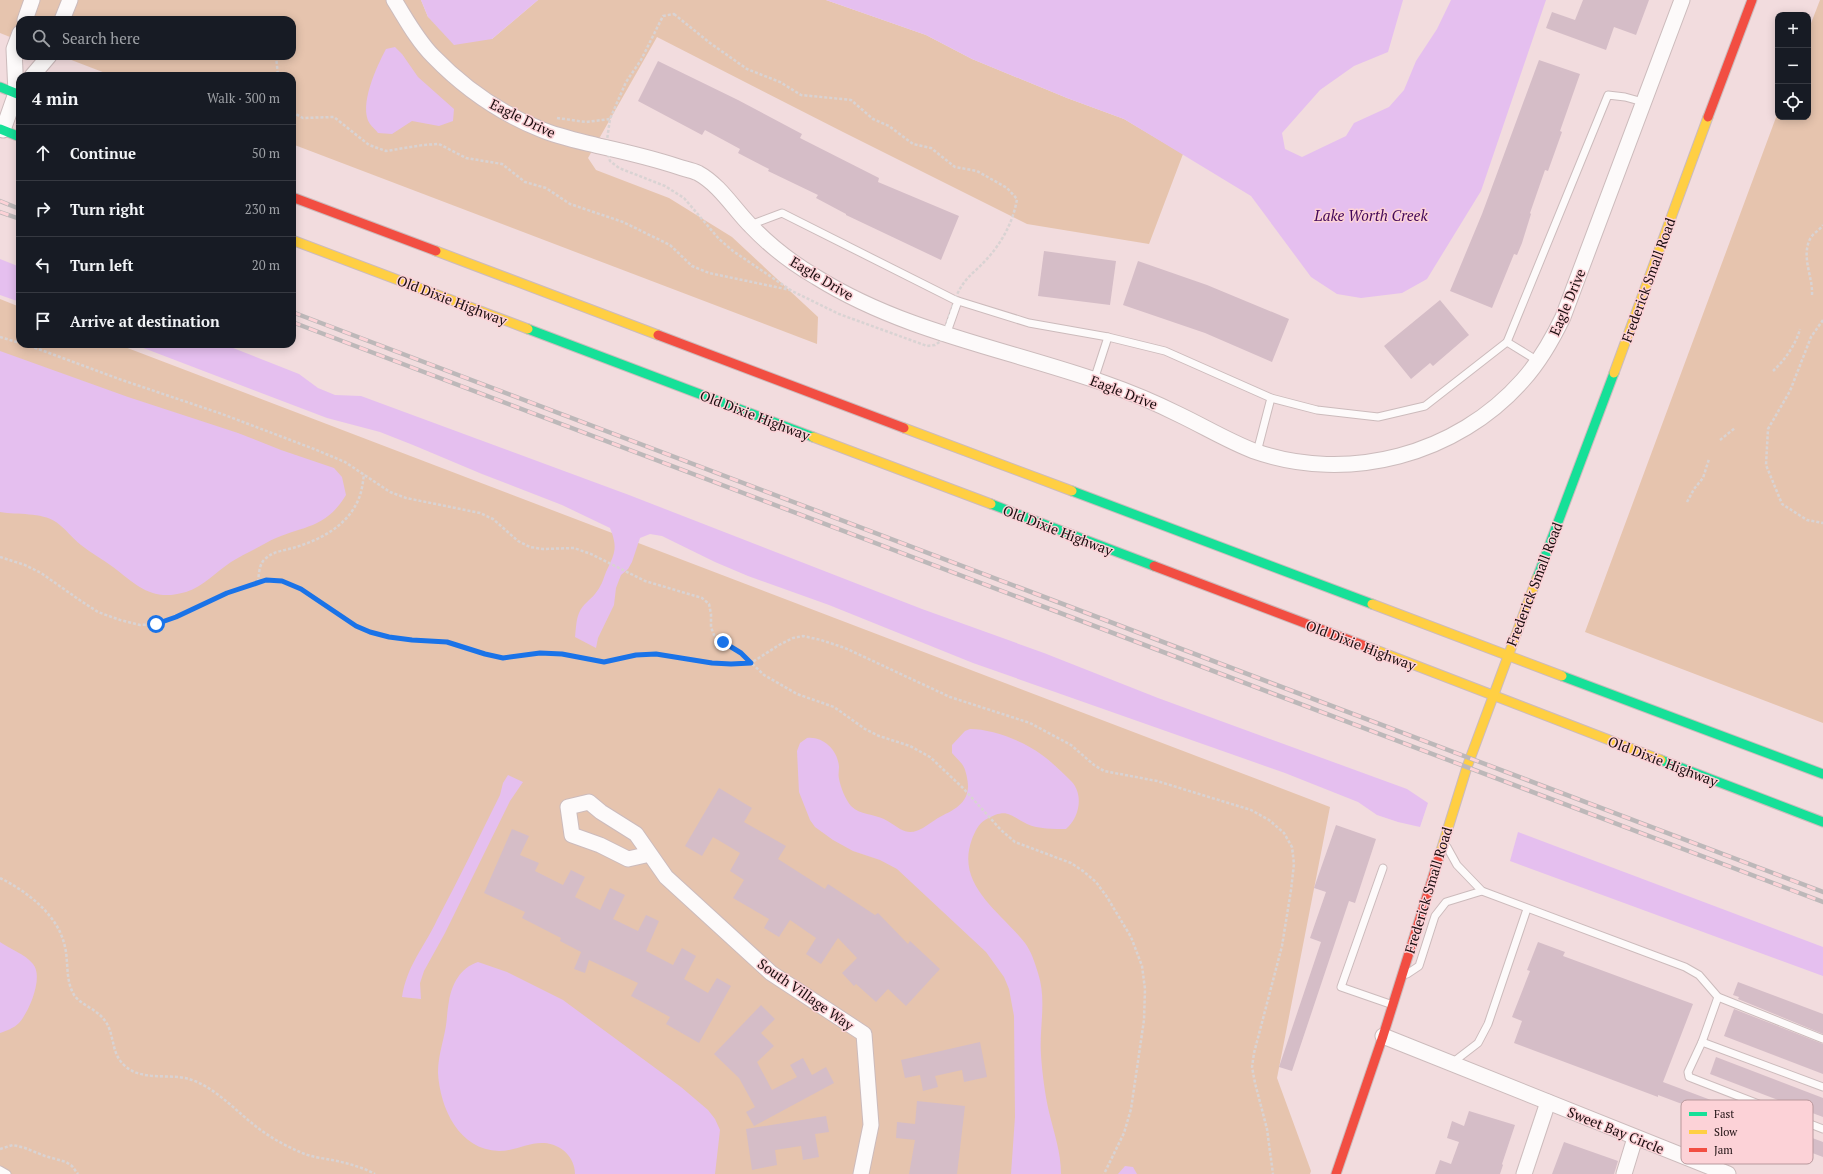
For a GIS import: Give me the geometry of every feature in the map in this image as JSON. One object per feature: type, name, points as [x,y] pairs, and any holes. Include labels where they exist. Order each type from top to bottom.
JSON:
[{"type":"main road","name":"Frederick Small Road","points":[[1336,1174],[1383,1036],[1467,767],[1752,0]]},
{"type":"main road","points":[[0,87],[16,92]]},
{"type":"main road","points":[[1,130],[16,136]]},
{"type":"main road","points":[[296,199],[1823,774]]},
{"type":"main road","name":"Old Dixie Highway","points":[[296,242],[1416,665],[1493,697],[1823,822]]},
{"type":"street","points":[[26,16],[32,0]]},
{"type":"street","points":[[64,16],[70,0]]},
{"type":"street","name":"Eagle Drive","points":[[394,0],[431,54],[466,87],[493,105],[537,128],[561,136],[657,160],[697,173],[726,197],[750,225],[789,259],[837,289],[890,315],[945,334],[1094,380],[1136,395],[1178,414],[1236,444],[1257,452],[1289,460],[1333,465],[1366,463],[1402,456],[1433,445],[1462,430],[1498,405],[1522,382],[1538,361],[1548,346],[1563,317],[1682,0]]},
{"type":"street","points":[[16,44],[14,49],[17,72]]},
{"type":"street","points":[[36,72],[46,60]]},
{"type":"street","points":[[1,130],[16,99]]},
{"type":"street","name":"South Village Way","points":[[650,854],[628,859],[600,845],[572,835],[568,807],[590,802],[601,812],[636,834],[650,854],[666,877],[771,973],[864,1034],[870,1125],[861,1174]]},
{"type":"street","name":"Sweet Bay Circle","points":[[1383,1036],[1681,1157]]},
{"type":"street","points":[[1524,1174],[1548,1102]]},
{"type":"street","points":[[1624,1174],[1635,1138]]},
{"type":"street","name":"Sweet Bay Circle","points":[[1699,1164],[1719,1172]]},
{"type":"lane","points":[[750,225],[782,213],[957,300],[1029,323],[1108,337],[1165,352],[1271,398],[1317,410],[1378,417],[1425,406],[1506,342],[1608,95],[1625,96],[1643,102]]},
{"type":"lane","points":[[945,334],[957,300]]},
{"type":"lane","points":[[1094,380],[1108,337]]},
{"type":"lane","points":[[1506,342],[1538,361]]},
{"type":"lane","points":[[1257,452],[1271,398]]},
{"type":"lane","points":[[1444,840],[1457,865],[1482,891],[1685,967],[1699,975],[1718,997],[1823,1039]]},
{"type":"lane","points":[[1383,868],[1341,987],[1392,1004]]},
{"type":"lane","points":[[1401,978],[1419,966],[1435,916],[1446,902],[1482,891]]},
{"type":"lane","points":[[1451,1063],[1478,1043],[1488,1024],[1527,909]]},
{"type":"lane","points":[[1718,997],[1702,1042],[1688,1072],[1689,1077],[1748,1100]]},
{"type":"lane","points":[[1702,1042],[1823,1087]]},
{"type":"lane","points":[[1813,1125],[1823,1129]]},
{"type":"lane","points":[[0,1170],[7,1174]]},
{"type":"path","points":[[674,14],[710,43],[747,69],[780,82],[802,95],[851,100],[873,119],[889,126],[913,144],[931,148],[955,167],[977,172],[1007,188],[1016,199],[1014,215],[1003,237],[986,259],[964,282],[941,341],[935,346],[927,346],[839,314],[792,290],[733,251],[719,239],[684,198],[665,186],[619,168],[610,161],[606,147],[610,119],[626,82],[641,60],[663,16],[674,14]]},
{"type":"path","points":[[276,60],[278,72]]},
{"type":"path","points":[[296,114],[303,118],[334,117],[369,145],[386,151],[423,144],[438,144],[466,158],[502,164],[525,182],[546,188],[570,204],[623,222],[670,245],[692,266],[709,273],[792,290]]},
{"type":"path","points":[[550,117],[586,122],[610,119]]},
{"type":"path","points":[[1812,295],[1812,287],[1806,266],[1807,249],[1811,237],[1823,225]]},
{"type":"path","points":[[1823,320],[1811,337],[1790,390],[1768,429],[1766,465],[1782,504],[1807,520],[1823,523]]},
{"type":"path","points":[[1773,371],[1785,358],[1798,338],[1800,329]]},
{"type":"path","points":[[0,337],[16,342]]},
{"type":"path","points":[[36,348],[119,379],[173,396],[274,433],[345,462],[390,492],[406,498],[480,513],[493,518],[518,541],[530,547],[543,549],[574,548],[591,554],[644,581],[702,598],[708,604],[711,614],[711,627],[714,635],[741,653],[764,675],[797,694],[834,707],[865,729],[879,736],[910,746],[930,757],[963,788],[1001,830],[1015,842],[1071,863],[1083,871],[1096,882],[1121,918],[1131,937],[1142,966],[1145,989],[1144,1020],[1131,1109],[1124,1133],[1104,1174]]},
{"type":"path","points":[[1720,440],[1735,428]]},
{"type":"path","points":[[1687,502],[1694,489],[1703,478],[1709,459]]},
{"type":"path","points":[[258,582],[260,569],[264,559],[274,552],[317,541],[336,528],[352,512],[360,497],[364,474]]},
{"type":"path","points":[[0,557],[25,565],[41,573],[81,602],[98,612],[140,625],[156,624],[176,617],[227,593],[266,580],[282,581],[301,589],[350,622],[370,632],[404,639],[447,642],[503,658],[540,653],[562,654],[604,662],[636,655],[656,654],[712,663],[751,663],[793,638],[803,636],[821,640],[865,656],[950,697],[1030,723],[1071,745],[1094,765],[1104,771],[1157,781],[1251,810],[1269,820],[1284,833],[1292,847],[1294,864],[1282,946],[1254,1053],[1252,1067],[1267,1129],[1273,1174]]},
{"type":"path","points":[[0,878],[20,888],[36,902],[60,932],[64,943],[69,983],[73,995],[102,1017],[109,1028],[117,1057],[124,1066],[146,1076],[178,1077],[191,1080],[217,1095],[269,1136],[301,1153],[349,1164],[375,1174]]},
{"type":"path","points":[[0,1149],[13,1145],[25,1148],[66,1162],[72,1166],[78,1174]]},
{"type":"shaded area","points":[[0,0],[421,0],[428,17],[492,39],[538,0],[826,0],[926,35],[972,59],[1067,98],[1124,119],[1183,154],[1149,244],[1027,224],[657,37],[588,158],[596,170],[669,198],[732,237],[818,317],[817,344],[296,146],[296,72],[103,72],[71,60],[296,60],[296,16],[16,16],[16,39],[0,33]]},
{"type":"shaded area","points":[[1820,0],[1823,0],[1823,723],[1585,632],[1775,120],[1811,120],[1811,23]]},
{"type":"shaded area","points":[[0,299],[16,305],[16,348],[127,348],[1330,807],[1277,1078],[1311,1171],[1310,1174],[0,1174]]},
{"type":"water","points":[[421,0],[538,0],[492,39],[454,45],[428,17]]},
{"type":"water","name":"Lake Worth Creek","points":[[826,0],[1403,0],[1388,52],[1354,66],[1320,90],[1282,133],[1285,149],[1302,157],[1346,136],[1354,123],[1389,107],[1404,90],[1416,61],[1437,29],[1451,0],[1546,0],[1481,191],[1427,279],[1402,293],[1361,298],[1337,294],[1311,277],[1251,196],[1124,119],[1067,98],[972,59],[926,35]]},
{"type":"water","points":[[395,47],[402,54],[418,77],[454,109],[453,121],[439,126],[412,121],[392,134],[378,133],[370,124],[366,107],[370,86],[386,49]]},
{"type":"water","points":[[0,259],[16,265],[16,301],[0,295]]},
{"type":"water","points":[[143,348],[233,348],[299,374],[318,388],[335,395],[361,396],[629,495],[922,609],[1044,653],[1158,698],[1407,789],[1428,803],[1420,827],[1377,815],[1358,802],[1285,773],[973,663],[829,605],[748,576],[715,562],[662,536],[650,534],[640,538],[632,562],[628,569],[621,575],[616,588],[614,605],[598,638],[596,648],[575,637],[576,625],[581,610],[600,586],[613,555],[615,546],[610,528],[562,505],[380,432],[327,418]]},
{"type":"water","points":[[0,351],[128,397],[238,433],[281,450],[334,468],[342,477],[346,495],[338,507],[329,516],[310,526],[278,537],[244,555],[231,562],[204,583],[186,592],[174,595],[164,595],[146,590],[138,586],[85,548],[56,522],[36,515],[0,512]]},
{"type":"water","points":[[970,729],[988,731],[1008,737],[1035,750],[1050,761],[1072,782],[1078,794],[1079,800],[1077,813],[1066,829],[1036,827],[1027,824],[1012,815],[1003,813],[998,814],[985,820],[979,826],[972,839],[968,855],[970,870],[975,884],[993,908],[1025,943],[1031,953],[1041,983],[1041,1055],[1043,1076],[1048,1105],[1059,1150],[1061,1174],[1011,1174],[1015,1117],[1014,1016],[1009,989],[1004,977],[986,952],[897,869],[880,860],[853,851],[833,840],[815,827],[810,820],[799,792],[797,751],[800,743],[807,738],[819,739],[829,745],[836,755],[841,786],[845,797],[851,806],[863,813],[880,817],[900,829],[914,832],[956,808],[961,804],[967,794],[968,782],[965,769],[952,753],[952,745],[965,731]]},
{"type":"water","points":[[508,775],[523,782],[510,801],[445,933],[424,971],[420,983],[421,999],[402,997],[404,986],[416,957],[461,874],[500,795],[503,783]]},
{"type":"water","points":[[1518,832],[1823,947],[1823,976],[1510,861]]},
{"type":"water","points":[[0,942],[30,960],[36,970],[37,977],[31,1003],[23,1018],[15,1026],[0,1033]]},
{"type":"water","points":[[478,962],[507,972],[563,1000],[681,1087],[708,1110],[715,1119],[720,1130],[715,1174],[575,1174],[573,1162],[570,1157],[566,1152],[556,1146],[538,1143],[511,1150],[499,1151],[485,1149],[473,1143],[463,1135],[454,1125],[443,1100],[438,1068],[452,989],[462,972],[466,968]]},
{"type":"water","points":[[1125,1166],[1133,1167],[1137,1174],[1118,1174]]},
{"type":"building","points":[[1583,0],[1649,0],[1636,35],[1614,27],[1606,50],[1546,28],[1552,12],[1575,20]]},
{"type":"building","points":[[1539,60],[1580,74],[1548,171],[1545,170],[1530,213],[1531,214],[1522,243],[1517,255],[1514,254],[1492,308],[1450,291],[1482,214]]},
{"type":"building","points":[[658,61],[738,100],[802,134],[800,138],[879,178],[878,182],[959,216],[941,260],[846,215],[816,198],[818,195],[768,171],[769,169],[738,153],[740,149],[705,130],[702,135],[638,101]]},
{"type":"building","points":[[1044,251],[1116,261],[1110,305],[1038,296]]},
{"type":"building","points":[[1138,261],[1207,285],[1289,319],[1272,362],[1205,333],[1123,305]]},
{"type":"building","points":[[1440,300],[1469,335],[1433,366],[1430,363],[1411,379],[1384,346]]},
{"type":"building","points":[[719,788],[752,808],[744,822],[786,846],[778,859],[825,889],[828,884],[875,915],[878,913],[908,944],[910,941],[940,969],[906,1006],[888,989],[876,1002],[856,984],[854,986],[842,973],[857,958],[838,938],[821,964],[806,954],[816,938],[790,920],[779,937],[764,928],[769,919],[733,898],[744,880],[730,871],[740,853],[713,837],[702,856],[685,846]]},
{"type":"building","points":[[1336,825],[1376,839],[1355,903],[1349,901],[1292,1071],[1279,1067],[1321,942],[1310,938],[1326,892],[1314,888]]},
{"type":"building","points":[[512,829],[529,836],[520,855],[539,863],[535,871],[563,885],[571,870],[585,877],[575,897],[600,910],[610,888],[625,895],[613,919],[638,931],[646,915],[659,921],[646,951],[673,965],[682,948],[696,956],[684,979],[708,993],[717,978],[731,986],[699,1043],[666,1024],[670,1017],[631,996],[638,983],[589,960],[585,973],[574,969],[581,952],[560,941],[561,938],[522,918],[525,912],[484,893]]},
{"type":"building","points":[[1538,942],[1565,952],[1563,956],[1693,1004],[1663,1082],[1711,1100],[1681,1100],[1681,1104],[1658,1095],[1658,1097],[1514,1043],[1522,1021],[1512,1017],[1530,971],[1527,970]]},
{"type":"building","points":[[1738,982],[1823,1014],[1823,1034],[1738,999],[1739,997],[1733,995]]},
{"type":"building","points":[[761,1005],[775,1019],[761,1033],[774,1046],[757,1062],[772,1090],[797,1077],[790,1065],[803,1058],[812,1075],[826,1067],[834,1083],[754,1126],[746,1112],[755,1107],[739,1078],[714,1054]]},
{"type":"building","points":[[1734,1009],[1823,1044],[1823,1074],[1724,1036]]},
{"type":"building","points":[[980,1042],[987,1077],[964,1082],[962,1070],[935,1076],[938,1087],[923,1091],[920,1075],[905,1078],[901,1060]]},
{"type":"building","points":[[1716,1057],[1823,1098],[1823,1117],[1813,1113],[1813,1100],[1778,1100],[1710,1074]]},
{"type":"building","points":[[917,1101],[965,1106],[957,1174],[909,1174],[915,1140],[896,1138],[897,1122],[915,1124]]},
{"type":"building","points":[[1469,1111],[1515,1125],[1500,1174],[1435,1174],[1440,1160],[1451,1164],[1459,1142],[1447,1138],[1452,1121],[1464,1126]]},
{"type":"building","points":[[826,1116],[829,1132],[815,1134],[819,1157],[803,1160],[801,1146],[775,1150],[777,1165],[752,1170],[746,1129]]},
{"type":"building","points":[[1813,1138],[1823,1142],[1823,1157],[1813,1153]]},
{"type":"building","points":[[1564,1142],[1618,1161],[1614,1174],[1552,1174]]},
{"type":"railway","points":[[0,201],[16,207]]},
{"type":"railway","points":[[0,212],[16,218]]},
{"type":"railway","points":[[296,314],[1823,892]]},
{"type":"railway","points":[[296,324],[1823,902]]},
{"type":"traffic: fast","points":[[0,87],[16,93]]},
{"type":"traffic: fast","points":[[0,129],[16,135]]},
{"type":"traffic: fast","points":[[528,329],[813,437]]},
{"type":"traffic: fast","points":[[1537,578],[1614,373]]},
{"type":"traffic: fast","points":[[1072,491],[1372,604]]},
{"type":"traffic: fast","points":[[991,504],[1154,566]]},
{"type":"traffic: fast","points":[[1562,676],[1823,774]]},
{"type":"traffic: fast","points":[[1661,760],[1823,822]]},
{"type":"traffic: slow","points":[[1614,373],[1708,117]]},
{"type":"traffic: slow","points":[[296,242],[528,329]]},
{"type":"traffic: slow","points":[[436,251],[658,335]]},
{"type":"traffic: slow","points":[[904,428],[1072,491]]},
{"type":"traffic: slow","points":[[813,437],[991,504]]},
{"type":"traffic: slow","points":[[1440,854],[1467,767],[1537,578]]},
{"type":"traffic: slow","points":[[1372,604],[1562,676]]},
{"type":"traffic: slow","points":[[1373,649],[1661,760]]},
{"type":"traffic: jam","points":[[1708,117],[1752,0]]},
{"type":"traffic: jam","points":[[296,198],[436,251]]},
{"type":"traffic: jam","points":[[658,335],[904,428]]},
{"type":"traffic: jam","points":[[1154,566],[1373,649]]},
{"type":"traffic: jam","points":[[1336,1174],[1383,1036],[1440,854]]},
{"type":"route","points":[[156,624],[176,617],[227,593],[266,580],[282,581],[301,589],[338,615],[356,626],[370,632],[389,637],[412,640],[447,642],[503,658],[540,653],[562,654],[604,662],[636,655],[656,654],[677,656],[712,663],[751,663],[741,653],[723,642]]}]
